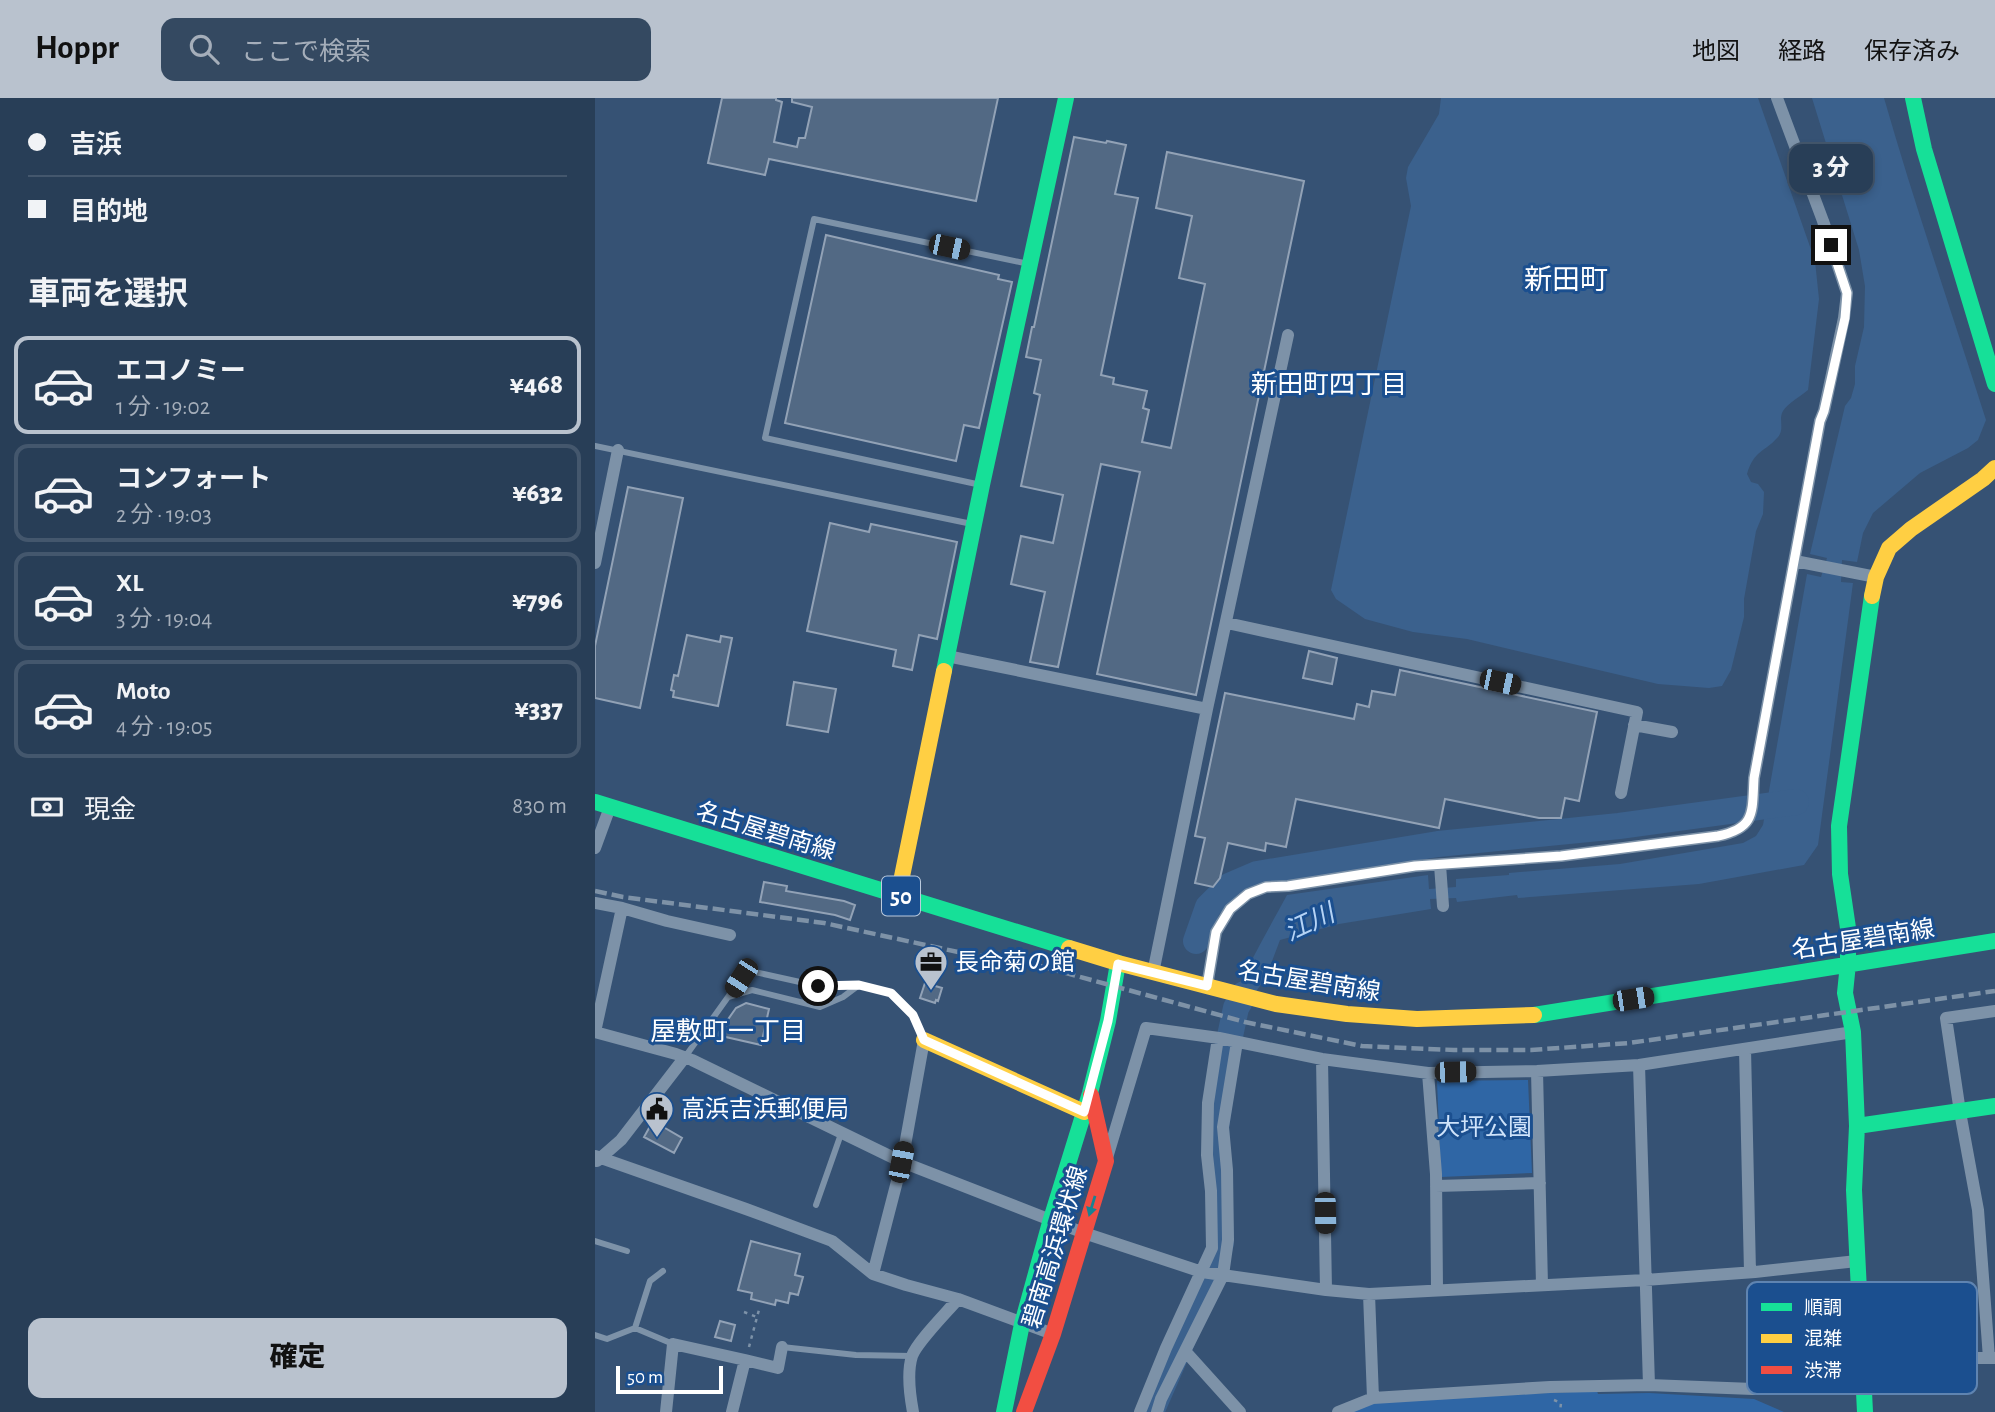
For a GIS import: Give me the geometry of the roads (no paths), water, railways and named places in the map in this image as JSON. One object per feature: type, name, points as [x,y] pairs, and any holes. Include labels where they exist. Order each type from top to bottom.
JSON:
[{"type":"main road","points":[[898,895],[982,485],[1066,98]]},
{"type":"main road","points":[[1913,98],[1924,149],[1995,384]]},
{"type":"main road","points":[[1858,1282],[1854,1190],[1857,1126],[1853,1032],[1845,993],[1848,928],[1840,874],[1839,827],[1868,613],[1869,576],[1889,548],[1911,529],[1991,473]]},
{"type":"main road","name":"名古屋碧南線","points":[[603,805],[1118,964],[1276,1004],[1347,1014],[1417,1019],[1525,1016],[1995,941]]},
{"type":"main road","name":"碧南高浜環状線","points":[[1004,1412],[1022,1324],[1090,1093],[1108,1021],[1118,964]]},
{"type":"main road","points":[[924,1040],[1084,1112]]},
{"type":"main road","name":"碧南高浜環状線","points":[[1024,1412],[1053,1334],[1106,1161],[1090,1093]]},
{"type":"main road","points":[[1857,1126],[1995,1106]]},
{"type":"main road","points":[[1864,1394],[1865,1412]]},
{"type":"street","points":[[1207,986],[1216,932],[1230,909],[1248,894],[1266,887],[1415,866],[1561,856],[1718,836],[1739,830],[1751,817],[1754,778],[1800,562],[1820,421],[1845,318],[1847,293],[1777,98]]},
{"type":"street","points":[[1153,973],[1288,335]]},
{"type":"street","points":[[595,563],[618,450]]},
{"type":"street","points":[[1800,562],[1869,576]]},
{"type":"street","points":[[1227,623],[1637,712],[1621,793]]},
{"type":"street","points":[[947,656],[1207,709]]},
{"type":"street","points":[[1634,725],[1672,732]]},
{"type":"street","points":[[595,848],[603,805]]},
{"type":"street","points":[[1440,865],[1443,906]]},
{"type":"street","points":[[595,903],[730,935]]},
{"type":"street","points":[[622,908],[595,1032],[685,1058],[901,1162],[1084,1233],[1201,1272],[1369,1294],[1645,1280],[1857,1261]]},
{"type":"street","points":[[1992,1358],[1977,1210],[1946,1018],[1995,1011]]},
{"type":"street","points":[[1106,1161],[1146,1028],[1219,1038],[1322,1059],[1428,1073],[1537,1071],[1639,1065],[1853,1032]]},
{"type":"street","points":[[1140,1412],[1212,1248],[1207,1155],[1208,1116],[1219,1038]]},
{"type":"street","points":[[873,1274],[901,1162],[924,1040]]},
{"type":"street","points":[[1157,1412],[1222,1275],[1229,1240],[1223,1127],[1237,1042]]},
{"type":"street","points":[[1745,1049],[1750,1272]]},
{"type":"street","points":[[597,1159],[621,1140],[685,1058]]},
{"type":"street","points":[[1322,1059],[1326,1290]]},
{"type":"street","points":[[1639,1065],[1649,1385]]},
{"type":"street","points":[[1537,1071],[1542,1285]]},
{"type":"street","points":[[1428,1073],[1436,1186],[1437,1289]]},
{"type":"street","points":[[597,1159],[832,1241],[873,1274],[958,1299],[1053,1334]]},
{"type":"street","points":[[1436,1186],[1540,1183]]},
{"type":"street","points":[[1369,1294],[1373,1398]]},
{"type":"street","points":[[913,1412],[909,1392],[912,1356],[958,1299]]},
{"type":"street","points":[[666,1412],[673,1344],[778,1368],[782,1347]]},
{"type":"street","points":[[1185,1351],[1240,1412]]},
{"type":"street","points":[[732,1412],[745,1360]]},
{"type":"street","points":[[1338,1412],[1373,1398],[1550,1387],[1649,1385],[1747,1390]]},
{"type":"lane","points":[[982,485],[765,438],[814,219],[1030,264]]},
{"type":"lane","points":[[595,446],[974,524]]},
{"type":"lane","points":[[685,1058],[741,978],[755,972],[818,986],[859,985],[891,993],[913,1015],[924,1040]]},
{"type":"lane","points":[[728,997],[752,990],[820,1007],[843,997],[859,985]]},
{"type":"lane","points":[[816,1205],[841,1134]]},
{"type":"lane","points":[[595,1241],[627,1251]]},
{"type":"lane","points":[[635,1328],[650,1281],[663,1271]]},
{"type":"lane","points":[[595,1335],[607,1339],[635,1328],[673,1344]]},
{"type":"lane","points":[[782,1347],[856,1355],[912,1356]]},
{"type":"water","points":[[1441,98],[1758,98],[1815,261],[1819,299],[1808,390],[1783,411],[1780,434],[1756,456],[1747,474],[1751,482],[1758,484],[1764,492],[1763,514],[1756,531],[1744,599],[1744,617],[1731,670],[1722,686],[1709,688],[1658,684],[1467,639],[1413,632],[1365,619],[1336,599],[1331,590],[1411,206],[1406,178],[1408,167],[1439,114]]},
{"type":"water","points":[[1812,98],[1884,98],[1986,420],[1978,440],[1920,473],[1873,513],[1863,533],[1857,562],[1842,560],[1841,582],[1853,583],[1818,845],[1804,865],[1699,884],[1518,898],[1517,895],[1457,902],[1456,898],[1430,899],[1431,909],[1339,924],[1280,940],[1266,977],[1244,1009],[1236,1029],[1224,1026],[1244,976],[1287,895],[1428,875],[1429,889],[1456,887],[1456,879],[1620,864],[1743,843],[1756,836],[1763,825],[1807,574],[1821,577],[1827,558],[1810,554],[1845,406],[1851,398],[1855,384],[1855,366],[1864,327],[1865,286],[1859,250]]},
{"type":"waterway","points":[[1196,941],[1208,907],[1229,886],[1257,874],[1438,844],[1619,826],[1796,802]]},
{"type":"waterway","name":"江川","points":[[1151,1412],[1214,1268],[1221,1243],[1216,1128],[1227,1050],[1236,1008],[1244,994]]},
{"type":"railway","points":[[595,891],[824,923],[958,952],[1033,964],[1245,1022],[1362,1046],[1531,1050],[1629,1043],[1995,991]]},
{"type":"place","name":"長命菊の館","points":[[931,992]]},
{"type":"place","name":"高浜吉浜郵便局","points":[[657,1139]]},
{"type":"district","name":"新田町","points":[[1566,279]]},
{"type":"district","name":"新田町四丁目","points":[[1329,384]]},
{"type":"district","name":"屋敷町一丁目","points":[[728,1031]]},
{"type":"park label","name":"大坪公園","points":[[1484,1127]]}]
